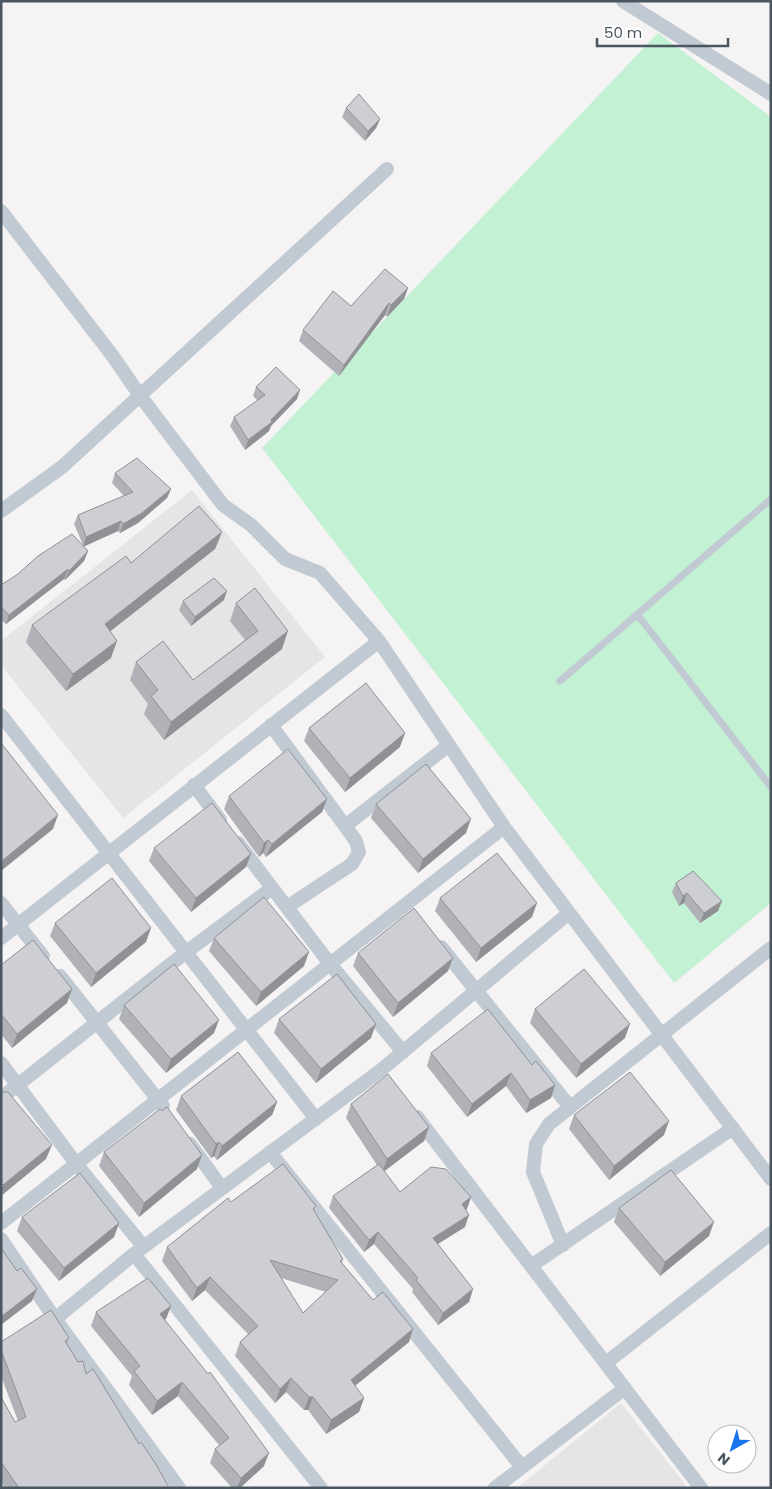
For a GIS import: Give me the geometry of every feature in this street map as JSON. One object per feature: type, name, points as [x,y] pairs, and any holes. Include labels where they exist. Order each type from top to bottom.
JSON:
[{"type":"street","points":[[622,1],[771,94]]},
{"type":"street","points":[[1,511],[62,468],[387,169]]},
{"type":"street","points":[[1,211],[112,355],[141,397],[223,505],[251,524],[285,559],[320,573],[379,641],[504,827],[771,1179]]},
{"type":"street","points":[[1,938],[379,641]]},
{"type":"street","points":[[1,715],[245,1031],[316,1119]]},
{"type":"street","points":[[271,725],[356,841],[359,852],[352,864],[287,907]]},
{"type":"street","points":[[345,826],[449,745]]},
{"type":"street","points":[[194,785],[330,964],[403,1052]]},
{"type":"street","points":[[1,1223],[504,827]]},
{"type":"street","points":[[1,1098],[185,953],[272,888]]},
{"type":"street","points":[[1,903],[98,1022],[170,1116]]},
{"type":"street","points":[[406,904],[418,918]]},
{"type":"street","points":[[55,1319],[139,1250],[270,1152],[384,1074],[403,1052],[569,913]]},
{"type":"street","points":[[430,932],[570,1107]]},
{"type":"street","points":[[562,1245],[532,1172],[536,1144],[549,1124],[771,948]]},
{"type":"street","points":[[1,1063],[139,1250],[321,1488]]},
{"type":"street","points":[[411,1109],[701,1488]]},
{"type":"street","points":[[531,1266],[732,1128]]},
{"type":"street","points":[[182,1132],[222,1188]]},
{"type":"street","points":[[270,1152],[522,1467]]},
{"type":"street","points":[[606,1363],[771,1233]]},
{"type":"street","points":[[1,1239],[55,1319],[179,1488]]},
{"type":"street","points":[[495,1488],[625,1388]]},
{"type":"lane","points":[[560,681],[771,499]]},
{"type":"lane","points":[[637,614],[771,788]]},
{"type":"shaded area","points":[[192,490],[325,657],[123,818],[1,665],[1,641]]},
{"type":"shaded area","points":[[621,1403],[688,1488],[517,1488]]},
{"type":"green space","points":[[658,33],[771,117],[771,903],[674,983],[262,448]]},
{"type":"building","points":[[359,94],[380,119],[368,131],[346,108]]},
{"type":"building","points":[[385,269],[408,288],[391,305],[389,303],[344,365],[303,330],[333,291],[351,306]]},
{"type":"building","points":[[276,367],[300,390],[271,420],[272,422],[248,440],[234,417],[265,395],[256,387]]},
{"type":"building","points":[[137,458],[171,489],[142,513],[123,524],[121,521],[86,537],[78,515],[133,492],[115,473]]},
{"type":"building","points":[[199,506],[222,532],[105,624],[117,641],[73,674],[32,625],[126,556],[131,563]]},
{"type":"building","points":[[72,534],[88,551],[69,571],[68,569],[9,615],[1,607],[1,585],[18,574],[38,556]]},
{"type":"building","points":[[214,578],[227,591],[195,617],[183,601]]},
{"type":"building","points":[[255,588],[288,631],[171,722],[151,696],[158,690],[136,662],[163,641],[193,680],[258,631],[236,603]]},
{"type":"building","points":[[366,683],[405,733],[350,778],[309,728]]},
{"type":"building","points":[[1,743],[58,815],[3,860],[1,858]]},
{"type":"building","points":[[288,749],[327,799],[272,844],[268,840],[264,843],[229,796]]},
{"type":"building","points":[[426,764],[471,819],[423,859],[376,804]]},
{"type":"building","points":[[212,803],[251,854],[196,898],[154,848]]},
{"type":"building","points":[[497,853],[537,903],[481,948],[440,898]]},
{"type":"building","points":[[693,871],[722,901],[704,913],[687,893],[683,896],[676,883]]},
{"type":"building","points":[[112,878],[151,928],[96,973],[55,923]]},
{"type":"building","points":[[264,897],[309,952],[261,992],[214,938]]},
{"type":"building","points":[[414,908],[453,958],[398,1003],[358,953]]},
{"type":"building","points":[[33,940],[72,989],[17,1034],[1,1014],[1,965]]},
{"type":"building","points":[[174,964],[219,1020],[171,1059],[124,1005]]},
{"type":"building","points":[[584,969],[630,1024],[581,1064],[535,1009]]},
{"type":"building","points":[[337,974],[376,1024],[321,1069],[279,1019]]},
{"type":"building","points":[[488,1009],[532,1065],[536,1061],[555,1085],[530,1100],[511,1073],[472,1104],[431,1053]]},
{"type":"building","points":[[238,1052],[277,1102],[222,1146],[219,1142],[216,1144],[181,1096]]},
{"type":"building","points":[[630,1072],[669,1121],[614,1166],[574,1115]]},
{"type":"building","points":[[388,1074],[429,1127],[387,1159],[351,1104]]},
{"type":"building","points":[[8,1092],[52,1145],[3,1185],[1,1183],[1,1094]]},
{"type":"building","points":[[167,1107],[202,1155],[144,1203],[104,1152],[160,1109],[162,1111]]},
{"type":"building","points":[[283,1164],[316,1206],[313,1209],[343,1259],[340,1261],[373,1300],[383,1292],[413,1329],[351,1380],[364,1398],[331,1420],[313,1397],[309,1397],[291,1378],[280,1389],[240,1342],[258,1326],[210,1277],[197,1288],[167,1247],[228,1198],[231,1202]],"holes":[[[270,1260],[338,1280],[303,1313]]]},
{"type":"building","points":[[379,1164],[400,1192],[431,1167],[446,1169],[471,1197],[462,1204],[469,1215],[433,1238],[473,1289],[443,1313],[416,1280],[418,1278],[378,1232],[369,1240],[333,1196]]},
{"type":"building","points":[[671,1170],[714,1222],[665,1262],[619,1208]]},
{"type":"building","points":[[80,1173],[119,1223],[64,1268],[22,1217]]},
{"type":"building","points":[[1,1248],[17,1271],[21,1268],[37,1289],[2,1316],[1,1315]]},
{"type":"building","points":[[148,1278],[171,1306],[160,1314],[208,1374],[210,1372],[269,1453],[241,1478],[215,1449],[229,1438],[182,1382],[157,1401],[134,1371],[140,1366],[96,1312]]},
{"type":"building","points":[[51,1310],[69,1338],[65,1341],[78,1362],[83,1361],[86,1374],[93,1369],[139,1444],[141,1442],[157,1466],[169,1488],[19,1488],[1,1462],[1,1397],[15,1422],[26,1417],[1,1350],[1,1342]]}]
